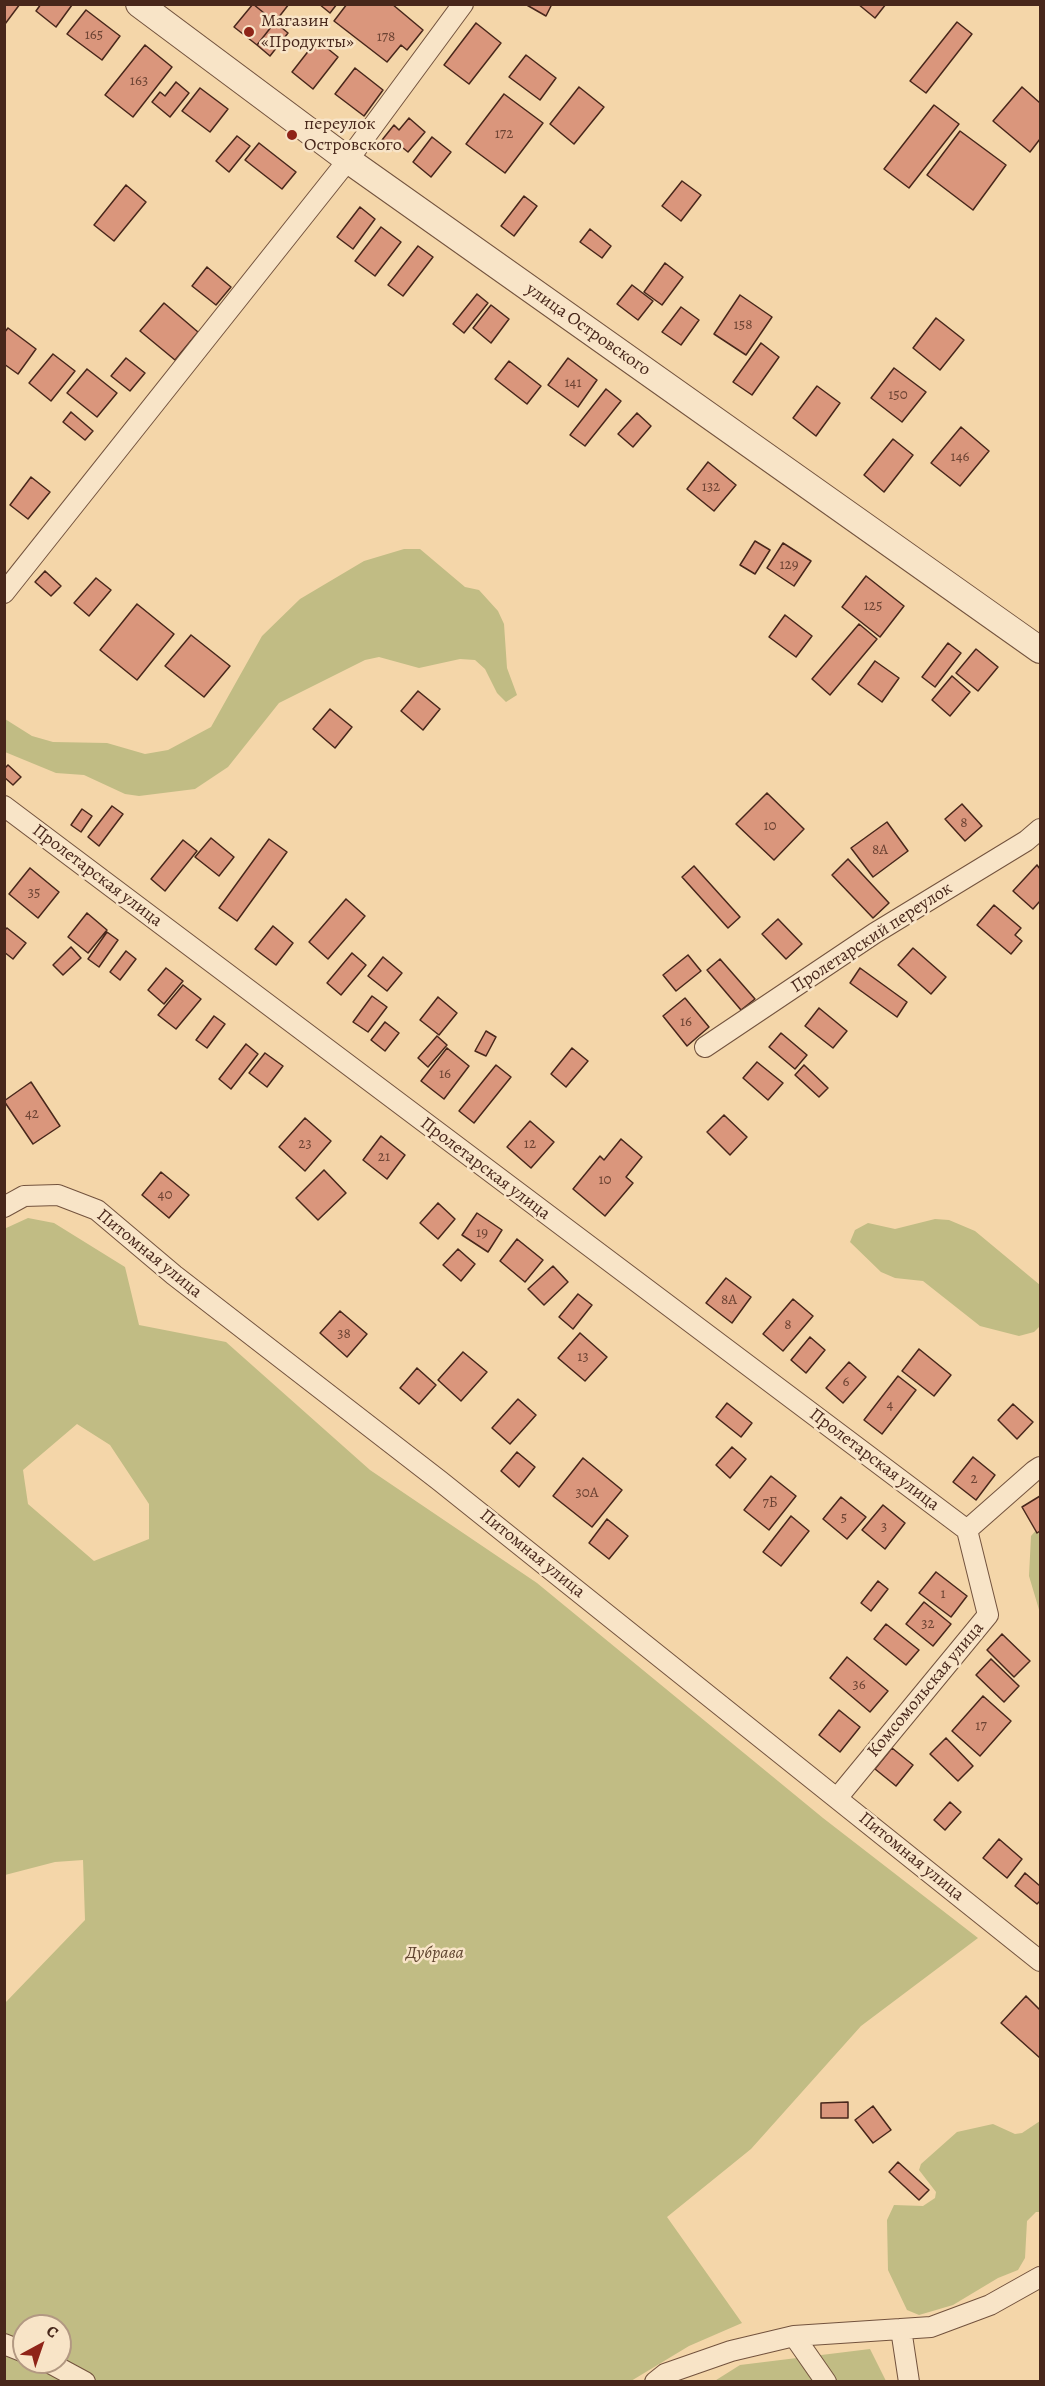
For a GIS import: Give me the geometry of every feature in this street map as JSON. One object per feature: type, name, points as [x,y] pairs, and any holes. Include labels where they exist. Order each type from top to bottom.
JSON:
[{"type":"street","name":"улица Островского","points":[[139,4],[348,160],[1041,650]]},
{"type":"street","points":[[4,592],[348,160],[463,4]]},
{"type":"street","name":"Пролетарская улица","points":[[4,806],[967,1530]]},
{"type":"street","name":"Пролетарский переулок","points":[[705,1047],[875,933],[1026,842],[1041,829]]},
{"type":"street","name":"Питомная улица","points":[[4,1207],[24,1196],[58,1195],[97,1210],[174,1275],[386,1438],[1041,1961]]},
{"type":"street","points":[[967,1530],[1041,1467]]},
{"type":"street","name":"Комсомольская улица","points":[[838,1797],[988,1615],[967,1530]]},
{"type":"street","points":[[655,2382],[665,2374],[731,2351],[794,2336],[931,2327],[990,2305],[1041,2277]]},
{"type":"street","points":[[901,2328],[909,2382]]},
{"type":"street","points":[[794,2336],[826,2382]]},
{"type":"street","points":[[70,2374],[85,2382]]},
{"type":"green space","points":[[404,549],[420,549],[465,587],[479,590],[498,611],[504,624],[507,668],[517,695],[506,702],[497,693],[485,669],[475,660],[460,659],[419,668],[379,657],[365,660],[279,703],[228,767],[195,789],[139,796],[125,794],[84,775],[56,773],[5,752],[5,719],[32,736],[53,742],[107,743],[145,754],[168,750],[211,727],[262,636],[300,599],[364,561]]},
{"type":"green space","name":"Дубрава","points":[[28,1218],[54,1223],[125,1267],[139,1325],[226,1342],[370,1470],[537,1583],[823,1818],[978,1938],[861,2026],[751,2149],[667,2217],[742,2323],[689,2346],[631,2381],[5,2381],[5,2003],[85,1920],[83,1860],[55,1862],[5,1875],[4,1229]],"holes":[[[77,1424],[110,1445],[149,1504],[149,1539],[94,1561],[28,1504],[23,1470]]]},
{"type":"green space","points":[[935,1219],[949,1220],[975,1231],[1040,1285],[1040,1326],[1034,1332],[1019,1336],[980,1326],[923,1281],[895,1278],[881,1272],[850,1242],[855,1230],[868,1223],[895,1229]]},
{"type":"green space","points":[[1040,1526],[1040,1613],[1029,1576],[1031,1536]]},
{"type":"green space","points":[[1040,2121],[1040,2212],[1036,2212],[1027,2221],[1025,2258],[1018,2270],[998,2278],[953,2305],[919,2315],[907,2310],[888,2270],[887,2220],[894,2205],[923,2206],[935,2198],[936,2192],[919,2170],[921,2164],[957,2132],[993,2124],[1015,2134],[1022,2133]]},
{"type":"green space","points":[[870,2349],[886,2381],[713,2382],[740,2365]]},
{"type":"building","points":[[4,4],[20,4],[5,24],[4,24]]},
{"type":"building","points":[[41,4],[72,5],[56,27],[36,11]]},
{"type":"building","points":[[253,4],[275,22],[257,45],[234,27]]},
{"type":"building","points":[[253,4],[289,4],[275,22]]},
{"type":"building","points":[[319,4],[337,4],[330,13]]},
{"type":"building","points":[[347,4],[392,4],[423,30],[407,50],[401,45],[387,62],[334,21]]},
{"type":"building","points":[[525,4],[552,4],[546,16]]},
{"type":"building","points":[[858,4],[886,4],[875,18]]},
{"type":"building","points":[[86,10],[120,36],[102,60],[67,34]]},
{"type":"building","points":[[275,22],[288,33],[270,56],[257,45]]},
{"type":"building","points":[[957,22],[972,34],[926,93],[910,81]]},
{"type":"building","points":[[476,23],[501,43],[469,84],[444,65]]},
{"type":"building","points":[[317,40],[338,57],[313,89],[292,72]]},
{"type":"building","points":[[145,45],[172,67],[133,117],[105,95]]},
{"type":"building","points":[[526,55],[556,78],[540,100],[509,77]]},
{"type":"building","points":[[355,68],[383,90],[364,116],[335,94]]},
{"type":"building","points":[[176,82],[189,93],[170,117],[152,102],[160,92],[165,96]]},
{"type":"building","points":[[579,87],[604,107],[574,144],[550,124]]},
{"type":"building","points":[[1022,87],[1040,103],[1040,139],[1030,152],[993,121]]},
{"type":"building","points":[[200,88],[228,109],[210,132],[182,111]]},
{"type":"building","points":[[504,94],[543,123],[505,173],[466,144]]},
{"type":"building","points":[[934,105],[959,124],[909,188],[884,169]]},
{"type":"building","points":[[409,118],[425,132],[408,152],[398,144],[393,150],[382,140],[394,125],[399,130]]},
{"type":"building","points":[[960,131],[1006,165],[973,210],[927,175]]},
{"type":"building","points":[[237,136],[250,146],[229,172],[216,161]]},
{"type":"building","points":[[432,137],[451,152],[431,177],[413,162]]},
{"type":"building","points":[[259,143],[296,172],[282,189],[245,160]]},
{"type":"building","points":[[682,181],[701,195],[681,221],[662,206]]},
{"type":"building","points":[[126,185],[146,202],[114,241],[94,225]]},
{"type":"building","points":[[524,196],[537,206],[514,236],[501,226]]},
{"type":"building","points":[[360,207],[375,219],[353,249],[337,237]]},
{"type":"building","points":[[381,227],[401,242],[375,276],[355,261]]},
{"type":"building","points":[[590,229],[611,246],[602,258],[580,242]]},
{"type":"building","points":[[418,246],[433,257],[403,296],[388,285]]},
{"type":"building","points":[[665,263],[683,277],[662,305],[644,292]]},
{"type":"building","points":[[207,267],[231,287],[216,305],[192,286]]},
{"type":"building","points":[[632,285],[653,301],[638,320],[617,304]]},
{"type":"building","points":[[477,294],[488,303],[464,333],[453,324]]},
{"type":"building","points":[[740,295],[772,317],[746,355],[714,334]]},
{"type":"building","points":[[164,303],[198,332],[175,360],[140,331]]},
{"type":"building","points":[[491,305],[509,319],[491,343],[473,328]]},
{"type":"building","points":[[681,307],[699,320],[681,345],[662,332]]},
{"type":"building","points":[[936,318],[964,340],[940,370],[913,348]]},
{"type":"building","points":[[8,328],[36,349],[18,374],[4,364],[4,333]]},
{"type":"building","points":[[761,343],[779,357],[752,395],[733,382]]},
{"type":"building","points":[[53,354],[75,371],[51,401],[29,383]]},
{"type":"building","points":[[126,358],[145,373],[130,391],[111,376]]},
{"type":"building","points":[[568,358],[597,380],[578,407],[548,385]]},
{"type":"building","points":[[509,361],[541,386],[527,404],[495,379]]},
{"type":"building","points":[[894,368],[926,392],[902,422],[871,398]]},
{"type":"building","points":[[87,369],[117,393],[97,417],[67,393]]},
{"type":"building","points":[[817,386],[840,403],[816,436],[793,418]]},
{"type":"building","points":[[606,389],[621,401],[585,446],[570,435]]},
{"type":"building","points":[[71,412],[93,431],[85,440],[63,422]]},
{"type":"building","points":[[637,413],[651,426],[633,447],[618,434]]},
{"type":"building","points":[[961,427],[989,451],[960,486],[931,463]]},
{"type":"building","points":[[893,439],[913,455],[884,492],[864,475]]},
{"type":"building","points":[[708,462],[736,485],[714,511],[687,489]]},
{"type":"building","points":[[31,477],[50,492],[28,519],[10,505]]},
{"type":"building","points":[[755,541],[770,550],[755,574],[740,565]]},
{"type":"building","points":[[783,543],[811,561],[794,586],[767,568]]},
{"type":"building","points":[[45,571],[61,586],[51,596],[35,582]]},
{"type":"building","points":[[866,576],[904,606],[880,637],[842,607]]},
{"type":"building","points":[[96,578],[111,590],[89,616],[74,603]]},
{"type":"building","points":[[137,604],[174,634],[137,680],[100,650]]},
{"type":"building","points":[[785,615],[812,636],[796,657],[769,637]]},
{"type":"building","points":[[859,624],[877,639],[830,695],[812,679]]},
{"type":"building","points":[[191,635],[230,666],[204,697],[165,666]]},
{"type":"building","points":[[948,643],[961,653],[935,687],[922,677]]},
{"type":"building","points":[[976,649],[998,667],[978,691],[956,673]]},
{"type":"building","points":[[875,661],[899,678],[882,702],[858,684]]},
{"type":"building","points":[[952,676],[970,692],[950,716],[932,700]]},
{"type":"building","points":[[418,691],[440,709],[423,730],[401,711]]},
{"type":"building","points":[[330,709],[352,727],[335,748],[313,729]]},
{"type":"building","points":[[8,765],[21,777],[13,785],[4,777],[4,769]]},
{"type":"building","points":[[767,793],[804,829],[774,860],[736,824]]},
{"type":"building","points":[[962,804],[982,826],[965,841],[945,819]]},
{"type":"building","points":[[112,806],[123,814],[99,846],[88,837]]},
{"type":"building","points":[[82,809],[92,816],[81,832],[71,825]]},
{"type":"building","points":[[887,822],[908,851],[873,877],[851,848]]},
{"type":"building","points":[[211,838],[234,857],[219,876],[195,857]]},
{"type":"building","points":[[269,839],[287,852],[237,921],[219,908]]},
{"type":"building","points":[[183,840],[197,851],[165,891],[151,879]]},
{"type":"building","points":[[848,859],[889,903],[873,918],[832,875]]},
{"type":"building","points":[[1037,865],[1040,869],[1040,901],[1033,909],[1013,891]]},
{"type":"building","points":[[694,866],[740,917],[728,928],[682,877]]},
{"type":"building","points":[[30,868],[59,892],[38,918],[9,894]]},
{"type":"building","points":[[346,899],[365,916],[328,959],[309,942]]},
{"type":"building","points":[[994,905],[1021,928],[1015,935],[1022,941],[1011,954],[977,925]]},
{"type":"building","points":[[87,913],[107,930],[88,953],[68,937]]},
{"type":"building","points":[[778,919],[802,944],[786,959],[762,934]]},
{"type":"building","points":[[273,926],[293,943],[276,965],[255,949]]},
{"type":"building","points":[[7,928],[26,943],[13,959],[4,952],[4,931]]},
{"type":"building","points":[[107,932],[118,940],[99,967],[88,959]]},
{"type":"building","points":[[71,947],[81,958],[63,975],[53,965]]},
{"type":"building","points":[[913,948],[946,977],[931,994],[898,965]]},
{"type":"building","points":[[126,951],[136,959],[120,980],[110,972]]},
{"type":"building","points":[[352,953],[366,965],[341,995],[327,983]]},
{"type":"building","points":[[688,955],[701,971],[676,991],[663,975]]},
{"type":"building","points":[[383,957],[402,973],[387,991],[368,976]]},
{"type":"building","points":[[720,959],[755,999],[741,1010],[707,970]]},
{"type":"building","points":[[166,968],[183,981],[164,1004],[148,990]]},
{"type":"building","points":[[860,968],[907,1002],[897,1017],[850,983]]},
{"type":"building","points":[[183,985],[201,999],[176,1029],[158,1015]]},
{"type":"building","points":[[372,996],[387,1007],[368,1032],[353,1022]]},
{"type":"building","points":[[438,997],[457,1013],[439,1035],[420,1020]]},
{"type":"building","points":[[685,998],[709,1027],[687,1046],[663,1016]]},
{"type":"building","points":[[819,1008],[847,1031],[833,1048],[805,1026]]},
{"type":"building","points":[[214,1016],[225,1024],[207,1048],[196,1040]]},
{"type":"building","points":[[385,1022],[399,1033],[385,1051],[371,1040]]},
{"type":"building","points":[[486,1031],[496,1037],[486,1056],[475,1051]]},
{"type":"building","points":[[781,1033],[807,1055],[795,1069],[769,1047]]},
{"type":"building","points":[[437,1036],[447,1045],[428,1067],[418,1058]]},
{"type":"building","points":[[246,1044],[258,1054],[231,1089],[219,1079]]},
{"type":"building","points":[[447,1048],[469,1066],[444,1099],[421,1081]]},
{"type":"building","points":[[572,1048],[588,1061],[566,1087],[551,1074]]},
{"type":"building","points":[[265,1053],[283,1066],[267,1087],[249,1073]]},
{"type":"building","points":[[757,1062],[783,1083],[768,1100],[743,1078]]},
{"type":"building","points":[[496,1065],[511,1077],[474,1123],[459,1111]]},
{"type":"building","points":[[804,1065],[828,1088],[819,1097],[795,1075]]},
{"type":"building","points":[[31,1082],[60,1126],[33,1144],[4,1101]]},
{"type":"building","points":[[724,1115],[747,1137],[730,1155],[707,1132]]},
{"type":"building","points":[[305,1118],[331,1141],[305,1171],[279,1147]]},
{"type":"building","points":[[530,1121],[554,1142],[531,1168],[507,1147]]},
{"type":"building","points":[[381,1136],[405,1155],[387,1179],[363,1160]]},
{"type":"building","points":[[621,1139],[642,1157],[626,1177],[633,1183],[605,1216],[573,1189],[600,1156],[604,1160]]},
{"type":"building","points":[[324,1170],[346,1193],[318,1220],[296,1198]]},
{"type":"building","points":[[161,1172],[189,1195],[169,1218],[142,1195]]},
{"type":"building","points":[[438,1203],[455,1219],[438,1239],[420,1223]]},
{"type":"building","points":[[477,1213],[502,1230],[488,1252],[462,1235]]},
{"type":"building","points":[[517,1239],[543,1260],[525,1282],[500,1261]]},
{"type":"building","points":[[458,1249],[475,1264],[461,1281],[443,1265]]},
{"type":"building","points":[[553,1266],[568,1282],[544,1305],[528,1289]]},
{"type":"building","points":[[726,1278],[751,1297],[732,1323],[706,1303]]},
{"type":"building","points":[[578,1294],[592,1305],[573,1329],[559,1317]]},
{"type":"building","points":[[793,1299],[813,1316],[783,1351],[763,1334]]},
{"type":"building","points":[[340,1311],[367,1334],[347,1357],[320,1333]]},
{"type":"building","points":[[580,1333],[607,1357],[585,1381],[558,1358]]},
{"type":"building","points":[[810,1337],[825,1350],[806,1373],[791,1360]]},
{"type":"building","points":[[919,1349],[951,1375],[934,1396],[902,1371]]},
{"type":"building","points":[[463,1352],[487,1372],[461,1401],[438,1380]]},
{"type":"building","points":[[849,1362],[866,1377],[843,1403],[826,1388]]},
{"type":"building","points":[[417,1368],[436,1385],[419,1404],[400,1388]]},
{"type":"building","points":[[898,1376],[916,1390],[882,1434],[864,1420]]},
{"type":"building","points":[[518,1399],[536,1415],[510,1444],[492,1428]]},
{"type":"building","points":[[727,1403],[752,1423],[741,1437],[716,1417]]},
{"type":"building","points":[[1013,1404],[1033,1422],[1017,1439],[998,1420]]},
{"type":"building","points":[[732,1447],[746,1459],[730,1478],[716,1465]]},
{"type":"building","points":[[517,1452],[535,1467],[519,1487],[501,1471]]},
{"type":"building","points":[[973,1457],[995,1475],[976,1500],[953,1482]]},
{"type":"building","points":[[583,1458],[622,1490],[592,1527],[553,1496]]},
{"type":"building","points":[[771,1476],[796,1496],[769,1530],[744,1510]]},
{"type":"building","points":[[1040,1496],[1040,1531],[1037,1533],[1022,1507]]},
{"type":"building","points":[[841,1497],[866,1517],[847,1539],[823,1519]]},
{"type":"building","points":[[883,1505],[905,1523],[885,1549],[862,1530]]},
{"type":"building","points":[[791,1516],[809,1531],[781,1566],[763,1552]]},
{"type":"building","points":[[607,1519],[628,1536],[609,1559],[589,1543]]},
{"type":"building","points":[[936,1572],[967,1596],[951,1617],[919,1593]]},
{"type":"building","points":[[878,1581],[888,1589],[871,1611],[861,1603]]},
{"type":"building","points":[[924,1602],[951,1624],[933,1646],[906,1624]]},
{"type":"building","points":[[886,1624],[919,1650],[906,1665],[874,1639]]},
{"type":"building","points":[[1002,1634],[1030,1661],[1014,1677],[987,1650]]},
{"type":"building","points":[[847,1657],[888,1691],[870,1712],[830,1678]]},
{"type":"building","points":[[991,1659],[1019,1686],[1004,1702],[976,1675]]},
{"type":"building","points":[[983,1696],[1011,1721],[980,1756],[952,1731]]},
{"type":"building","points":[[839,1710],[860,1727],[840,1752],[819,1735]]},
{"type":"building","points":[[946,1738],[973,1766],[958,1781],[930,1754]]},
{"type":"building","points":[[892,1748],[913,1765],[896,1786],[875,1769]]},
{"type":"building","points":[[950,1802],[961,1812],[945,1830],[934,1820]]},
{"type":"building","points":[[999,1839],[1022,1859],[1007,1878],[983,1858]]},
{"type":"building","points":[[1025,1873],[1040,1886],[1040,1901],[1037,1904],[1015,1886]]},
{"type":"building","points":[[1026,1996],[1040,2010],[1040,2058],[1001,2023]]},
{"type":"building","points":[[848,2102],[848,2118],[821,2118],[821,2103]]},
{"type":"building","points":[[873,2106],[891,2130],[873,2143],[855,2120]]},
{"type":"building","points":[[898,2162],[929,2190],[919,2200],[889,2172]]},
{"type":"place","name":"Магазин «Продукты»","points":[[249,32]]},
{"type":"place","name":"переулок Островского","points":[[292,135]]}]
